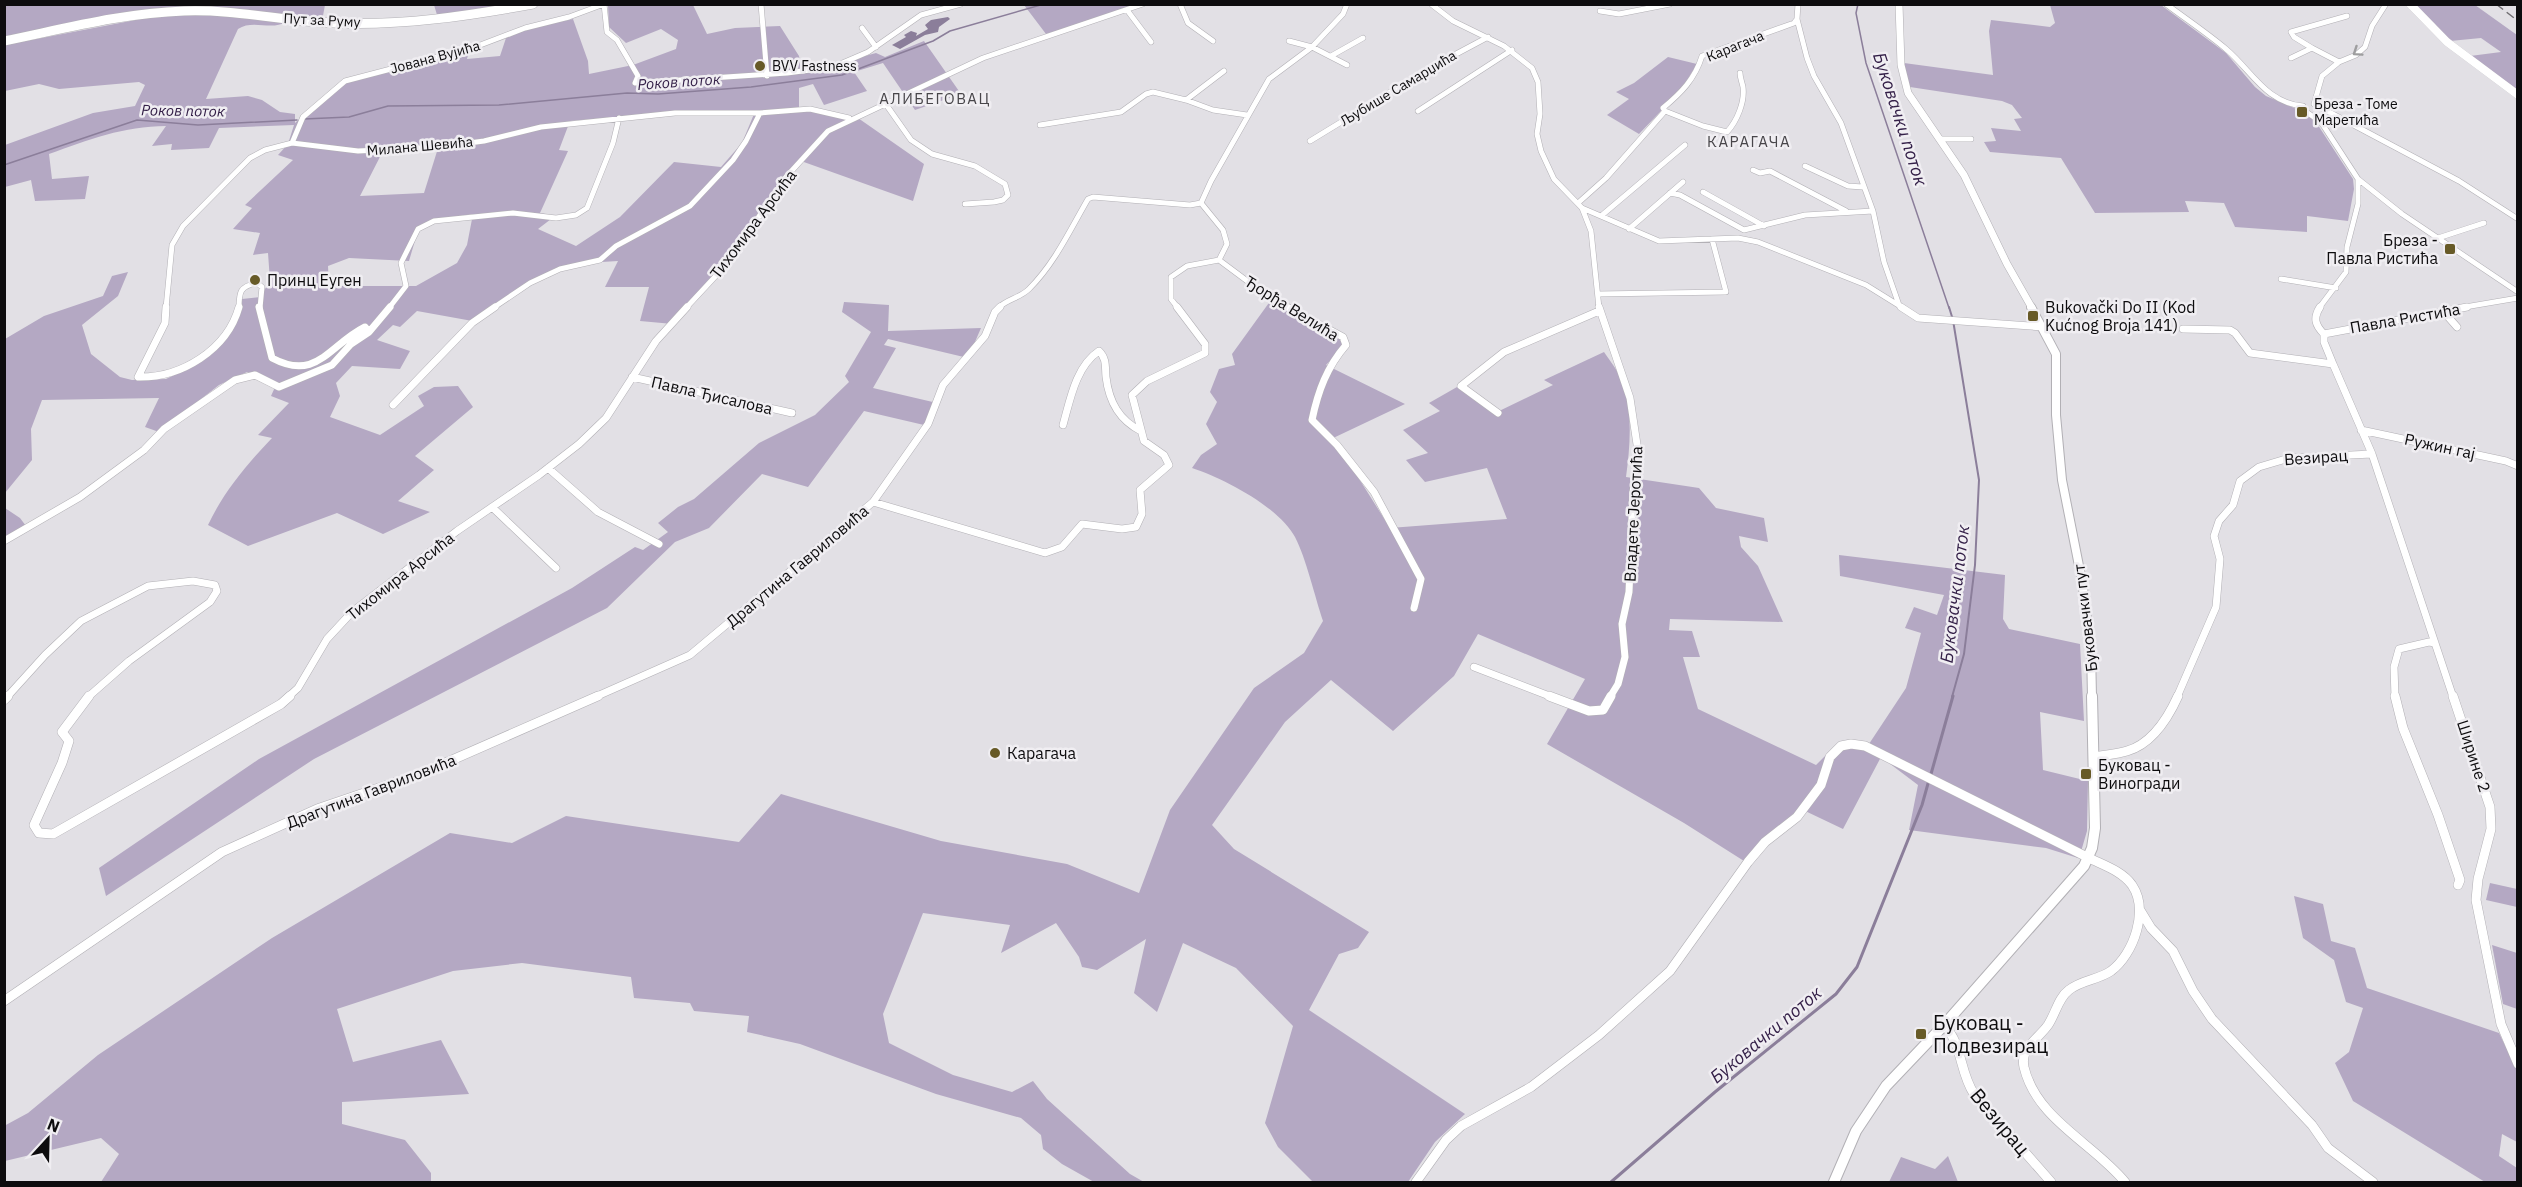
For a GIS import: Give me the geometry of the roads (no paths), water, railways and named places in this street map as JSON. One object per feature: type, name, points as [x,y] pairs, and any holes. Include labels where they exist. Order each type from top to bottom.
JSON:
[{"type":"main road","name":"Пут за Руму","points":[[4,41],[129,16],[176,11],[211,11],[318,22],[380,23],[458,16],[533,4]]},
{"type":"main road","points":[[2410,4],[2426,23],[2454,48],[2517,95]]},
{"type":"street","points":[[604,4],[607,32],[624,50],[638,76],[635,83],[728,76],[767,76],[810,72],[832,67],[850,61],[876,47],[922,15],[961,4]]},
{"type":"street","name":"Јована Вујића","points":[[292,143],[303,117],[345,81],[476,47],[525,28],[569,17],[604,4]]},
{"type":"street","points":[[761,4],[765,27],[767,76]]},
{"type":"street","name":"Тихомира Арсића","points":[[4,700],[45,655],[81,621],[148,586],[193,581],[214,585],[217,591],[210,602],[132,659],[71,716],[63,732],[69,741],[65,758],[46,794],[34,825],[39,833],[53,834],[281,704],[298,688],[327,639],[346,617],[457,531],[548,468],[606,418],[651,348],[675,318],[734,254],[786,177],[828,130],[983,58],[1143,4]]},
{"type":"street","points":[[1180,4],[1188,23],[1213,41]]},
{"type":"street","points":[[1201,203],[1247,115],[1269,79],[1312,47],[1343,14],[1347,4]]},
{"type":"street","name":"Владете Јеротића","points":[[1431,4],[1453,21],[1512,50],[1532,68],[1538,82],[1540,114],[1537,134],[1546,164],[1554,179],[1580,205],[1591,231],[1599,311],[1630,398],[1638,451],[1632,493],[1629,592],[1622,624],[1625,657],[1620,677],[1603,710],[1594,712],[1474,667]]},
{"type":"street","points":[[1600,11],[1619,14],[1670,4]]},
{"type":"street","points":[[1798,4],[1797,18],[1814,76],[1841,123],[1873,211],[1886,271],[1902,309]]},
{"type":"street","name":"Буковачки пут","points":[[1834,1182],[1856,1131],[1875,1100],[1900,1069],[1944,1025],[2089,858],[2095,828],[2091,650],[2087,613],[2062,480],[2056,415],[2056,354],[2007,264],[1964,175],[1913,103],[1901,65],[1899,4]]},
{"type":"street","points":[[2166,4],[2232,53],[2264,90],[2300,107],[2320,122],[2358,179],[2517,292]]},
{"type":"street","points":[[2313,104],[2319,82],[2339,62],[2356,55],[2365,47],[2372,26],[2386,4]]},
{"type":"street","points":[[1127,10],[1151,42]]},
{"type":"street","points":[[2339,62],[2294,37],[2291,32],[2347,16]]},
{"type":"street","name":"Карагача","points":[[1580,205],[1665,111],[1664,108],[1685,91],[1699,68],[1702,56],[1794,23],[1797,18]]},
{"type":"street","points":[[862,28],[876,47]]},
{"type":"street","name":"Љубише Самарџића","points":[[1310,141],[1428,69],[1488,37]]},
{"type":"street","points":[[1331,56],[1363,38]]},
{"type":"street","points":[[1289,41],[1312,47],[1347,65]]},
{"type":"street","points":[[2291,58],[2312,48]]},
{"type":"street","points":[[1418,111],[1512,50]]},
{"type":"street","points":[[1186,100],[1224,71]]},
{"type":"street","name":"Карагача","points":[[1665,111],[1703,126],[1727,132],[1736,121],[1743,91],[1740,73]]},
{"type":"street","points":[[1040,125],[1121,112],[1146,94],[1153,92],[1186,100],[1213,110],[1247,115]]},
{"type":"street","points":[[885,103],[911,140],[932,154],[975,166],[1005,184],[1008,195],[1003,200],[965,204]]},
{"type":"street","points":[[2300,107],[2313,104],[2471,188],[2517,219]]},
{"type":"street","name":"Милана Шевића","points":[[292,143],[358,151],[439,147],[484,141],[541,127],[675,113],[760,113],[810,109],[851,118]]},
{"type":"street","points":[[393,405],[472,323],[520,290],[561,269],[600,260],[616,246],[690,206],[733,160],[746,141],[760,113]]},
{"type":"street","points":[[4,541],[80,497],[144,450],[164,429],[235,380],[255,375],[279,387],[332,365],[351,344],[369,332],[399,298],[406,286],[401,263],[418,229],[434,221],[513,213],[556,218],[576,215],[587,208],[613,143],[620,118]]},
{"type":"street","points":[[1940,140],[1971,139]]},
{"type":"street","points":[[292,143],[265,150],[250,158],[183,226],[172,245],[165,323],[138,377],[147,379],[172,374],[207,354],[235,321],[241,304],[239,292],[245,285],[257,283],[262,287],[259,305],[272,358],[294,368],[312,364],[342,344],[354,331],[365,327],[369,332]]},
{"type":"street","points":[[1601,216],[1685,145]]},
{"type":"street","points":[[1805,165],[1848,186],[1863,187]]},
{"type":"street","points":[[1753,170],[1760,173],[1770,171],[1847,211]]},
{"type":"street","points":[[2183,329],[2230,330],[2235,333],[2250,353],[2333,364],[2324,342],[2324,334],[2318,326],[2317,311],[2346,274],[2347,247],[2359,200],[2358,179]]},
{"type":"street","points":[[1629,230],[1683,182]]},
{"type":"street","points":[[1703,192],[1764,226]]},
{"type":"street","points":[[1670,193],[1680,195],[1744,230],[1805,215],[1873,211]]},
{"type":"street","points":[[873,502],[928,424],[943,385],[985,336],[995,312],[1005,301],[1026,292],[1047,271],[1088,199],[1093,197],[1190,205],[1201,203]]},
{"type":"street","points":[[1201,203],[1210,217],[1224,231],[1228,242],[1227,251],[1220,260]]},
{"type":"street","points":[[1580,205],[1629,230],[1659,241],[1738,238],[1758,242],[1854,279],[1918,318],[2043,327]]},
{"type":"street","points":[[2438,238],[2484,223]]},
{"type":"street","points":[[1598,294],[1726,292],[1712,239]]},
{"type":"street","name":"Драгутина Гавриловића","points":[[4,1001],[222,852],[317,809],[420,774],[690,655],[873,502],[1045,553],[1062,547],[1082,524],[1096,522],[1123,531],[1136,527],[1142,514],[1140,490],[1148,482],[1162,476],[1169,465],[1164,455],[1144,441],[1132,395],[1140,384],[1193,362],[1205,353],[1205,344],[1171,299],[1171,277],[1178,269],[1188,264],[1220,260]]},
{"type":"street","name":"Ђорђа Велића","points":[[1220,260],[1270,298],[1343,337],[1346,345],[1331,361],[1318,388],[1312,420],[1337,445],[1374,492],[1421,579],[1414,608]]},
{"type":"street","points":[[2281,279],[2336,288]]},
{"type":"street","name":"Павла Ристића","points":[[2324,334],[2517,298]]},
{"type":"street","points":[[1498,413],[1461,386],[1504,352],[1599,311]]},
{"type":"street","points":[[2443,311],[2457,327]]},
{"type":"street","points":[[1063,425],[1079,377],[1093,353],[1099,351],[1106,357],[1107,384],[1113,407],[1132,428],[1141,431]]},
{"type":"street","name":"Везирац","points":[[2094,757],[2129,751],[2152,737],[2173,707],[2216,607],[2220,559],[2214,536],[2219,521],[2233,506],[2240,481],[2259,467],[2289,458],[2372,454],[2333,364]]},
{"type":"street","name":"Павла Ђисалова","points":[[632,377],[792,413]]},
{"type":"street","name":"Ружин гај","points":[[2361,430],[2506,461],[2517,466]]},
{"type":"street","name":"Ширине 2","points":[[2372,454],[2490,807],[2490,828],[2478,879],[2476,900],[2501,1024],[2517,1064]]},
{"type":"street","points":[[2506,461],[2517,459]]},
{"type":"street","points":[[548,468],[598,512],[659,544]]},
{"type":"street","points":[[492,507],[556,568]]},
{"type":"street","points":[[2435,643],[2429,642],[2399,649],[2394,660],[2395,691],[2400,718],[2435,808],[2460,880],[2458,885]]},
{"type":"street","points":[[1416,1182],[1446,1140],[1461,1126],[1531,1087],[1599,1035],[1670,971],[1748,861],[1765,842],[1797,817],[1821,785],[1830,757],[1840,746],[1851,744],[1865,746],[1942,784],[2089,858],[2132,885],[2140,909],[2151,928],[2173,951],[2193,992],[2212,1019],[2312,1125],[2328,1148],[2373,1182]]},
{"type":"street","points":[[2125,1182],[2096,1151],[2058,1122],[2038,1098],[2025,1074],[2022,1060],[2026,1051],[2051,1020],[2053,1009],[2067,992],[2075,986],[2102,977],[2124,958],[2132,943],[2140,909]]},
{"type":"street","name":"Везирац","points":[[1944,1025],[1954,1036],[1967,1083],[1974,1094],[2051,1182]]},
{"type":"waterway","name":"Роков поток","points":[[304,119],[349,117],[388,106],[499,105],[627,93],[658,94],[751,87],[842,75],[933,41],[950,31],[1044,4]]},
{"type":"waterway","name":"Буковачки поток","points":[[1858,4],[1856,13],[1866,63],[1949,308]]},
{"type":"waterway","name":"Роков поток","points":[[4,165],[137,120],[198,125],[297,120]]},
{"type":"waterway","name":"Буковачки поток","points":[[1949,307],[1979,480],[1975,565],[1964,654],[1952,697]]},
{"type":"waterway","name":"Буковачки поток","points":[[1931,774],[1953,696]]},
{"type":"waterway","name":"Буковачки поток","points":[[1611,1182],[1715,1092],[1836,994],[1857,967],[1922,805],[1929,780]]},
{"type":"railway","points":[[2496,4],[2518,21]]},
{"type":"place","name":"BVV Fastness","points":[[760,66]]},
{"type":"place","name":"Бреза - Томе Маретића","points":[[2302,112]]},
{"type":"place","name":"Бреза - Павла Ристића","points":[[2450,249]]},
{"type":"place","name":"Принц Еуген","points":[[255,280]]},
{"type":"place","name":"Bukovački Do II (Kod Kućnog Broja 141)","points":[[2033,316]]},
{"type":"place","name":"Карагача","points":[[995,753]]},
{"type":"place","name":"Буковац - Виногради","points":[[2086,774]]},
{"type":"place","name":"Буковац - Подвезирац","points":[[1921,1034]]},
{"type":"district","name":"АЛИБЕГОВАЦ","points":[[935,99]]},
{"type":"district","name":"КАРАГАЧА","points":[[1749,142]]}]
